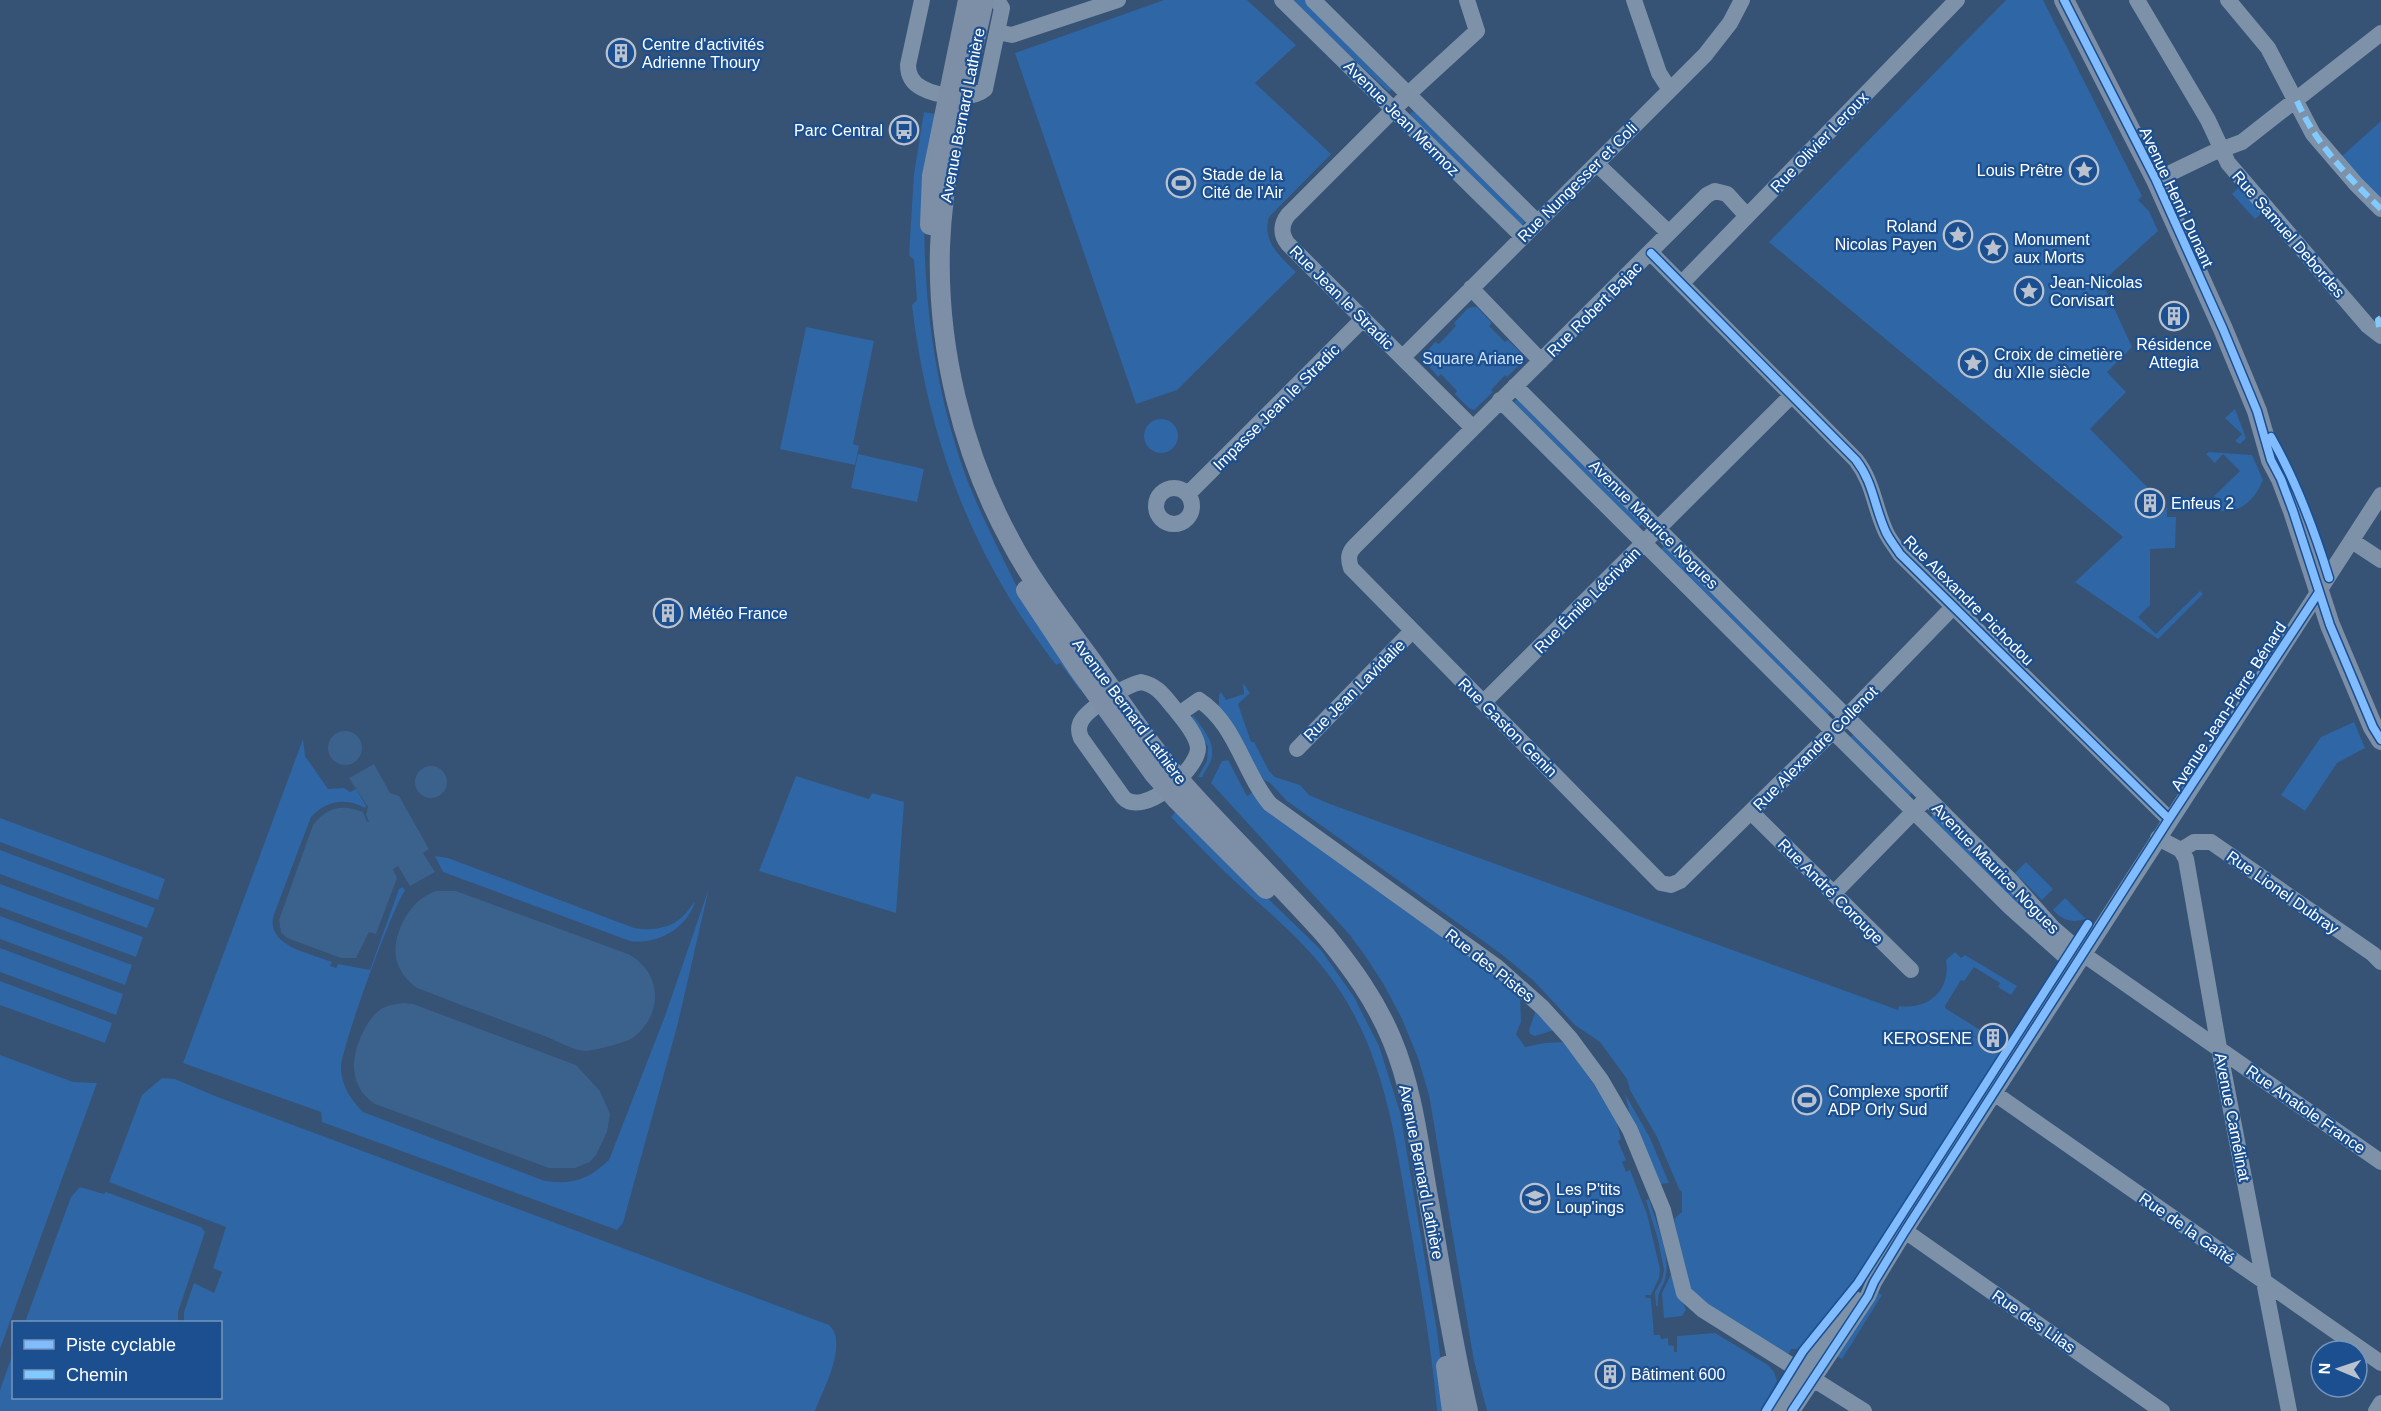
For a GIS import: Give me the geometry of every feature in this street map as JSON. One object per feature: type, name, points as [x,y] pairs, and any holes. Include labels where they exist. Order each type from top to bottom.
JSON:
[{"type":"main road","name":"Avenue Bernard Lathière","points":[[968,0],[955,96],[940,247],[941,296],[945,337],[961,418],[980,476],[1010,542],[1109,698],[1173,784],[1320,943],[1358,996],[1382,1041],[1405,1115],[1452,1411]]},
{"type":"main road","name":"Avenue Bernard Lathière","points":[[955,96],[984,0]]},
{"type":"main road","name":"Avenue Henri Dunant","points":[[2064,0],[2156,180],[2257,411],[2288,467],[2319,547],[2324,585]]},
{"type":"main road","points":[[2324,585],[2343,626],[2381,729]]},
{"type":"main road","points":[[2324,585],[2330,625],[2381,740]]},
{"type":"main road","name":"Avenue Bernard Lathière","points":[[1173,784],[1326,936],[1349,964],[1370,997],[1392,1039],[1414,1110],[1454,1347],[1468,1411]]},
{"type":"street","points":[[922,0],[908,73],[912,80],[922,88],[955,96],[974,97],[985,89],[1002,8],[997,0]]},
{"type":"street","points":[[997,33],[1012,35],[1118,0]]},
{"type":"street","name":"Avenue Jean Mermoz","points":[[1282,0],[1522,236]]},
{"type":"street","name":"Avenue Jean Mermoz","points":[[1313,0],[1537,222]]},
{"type":"street","points":[[1394,109],[1478,31],[1467,0]]},
{"type":"street","points":[[1634,0],[1659,73],[1670,90]]},
{"type":"street","name":"Rue Nungesser et Coli","points":[[1403,357],[1714,45],[1742,0]]},
{"type":"street","name":"Rue Olivier Leroux","points":[[1682,283],[1957,0]]},
{"type":"street","name":"Rue Samuel Debordes","points":[[2137,0],[2208,120],[2228,163],[2368,326],[2381,336]]},
{"type":"street","points":[[2228,0],[2268,48],[2313,134],[2356,184],[2381,208]]},
{"type":"street","points":[[2156,180],[2242,142],[2381,33]]},
{"type":"street","name":"Rue Jean le Stradic","points":[[1394,109],[1288,215],[1282,224],[1284,238],[1473,428]]},
{"type":"street","points":[[1597,164],[1669,233]]},
{"type":"street","name":"Rue Robert Bajac","points":[[1349,563],[1350,551],[1707,195],[1715,191],[1727,194],[1748,216]]},
{"type":"street","name":"Rue Alexandre Pichodou","points":[[1651,253],[1866,473],[1885,531],[1900,554],[2169,819]]},
{"type":"street","points":[[1471,288],[1541,361]]},
{"type":"street","name":"Impasse Jean le Stradic","points":[[1188,494],[1364,319]]},
{"type":"street","name":"Avenue Maurice Nogues","points":[[1515,386],[2012,882],[2053,928],[2083,954]]},
{"type":"street","name":"Rue Émile Lécrivain","points":[[1484,702],[1791,396]]},
{"type":"street","name":"Avenue Maurice Nogues","points":[[1500,400],[2010,907],[2067,958],[2083,954]]},
{"type":"street","name":"Avenue Jean-Pierre Bénard","points":[[1778,1411],[1808,1376],[1868,1296],[1905,1231],[2169,819],[2381,495]]},
{"type":"street","points":[[2352,540],[2381,560]]},
{"type":"street","name":"Rue Gaston Genin","points":[[1349,563],[1353,572],[1661,883],[1671,885]]},
{"type":"street","name":"Rue Alexandre Collenot","points":[[1671,885],[1680,881],[1751,812],[1954,606]]},
{"type":"street","name":"Rue Jean Lavidalie","points":[[1297,748],[1412,632]]},
{"type":"street","points":[[1146,683],[1159,691],[1179,714],[1193,735],[1198,748],[1194,762],[1173,784],[1152,798],[1138,803],[1128,802],[1079,734],[1080,722],[1129,685],[1146,683]]},
{"type":"street","name":"Rue des Pistes","points":[[1179,714],[1199,700],[1206,705],[1224,726],[1256,787],[1270,804],[1497,967],[1543,1008],[1589,1063],[1630,1130],[1663,1210],[1684,1293],[1703,1310],[1808,1376]]},
{"type":"street","points":[[1834,893],[1927,798]]},
{"type":"street","name":"Rue André Corouge","points":[[1751,812],[1911,970]]},
{"type":"street","points":[[2158,838],[2181,850]]},
{"type":"street","name":"Rue Lionel Dubray","points":[[2181,850],[2194,842],[2211,842],[2373,954],[2381,962]]},
{"type":"street","name":"Avenue Camélinat","points":[[2181,850],[2186,859],[2219,1048],[2289,1411]]},
{"type":"street","name":"Rue Anatole France","points":[[2083,954],[2381,1162]]},
{"type":"street","name":"Rue de la Gaîté","points":[[1994,1093],[2381,1363]]},
{"type":"street","name":"Rue des Lilas","points":[[1905,1231],[2162,1411]]},
{"type":"street","points":[[1808,1376],[1864,1411]]},
{"type":"street","name":"Avenue Jean-Pierre Bénard","points":[[1792,1411],[1808,1376]]},
{"type":"street","points":[[2376,1411],[2381,1403]]},
{"type":"green space","name":"Stade de la Cité de l'Air","points":[[1164,0],[1247,0],[1296,45],[1255,83],[1331,154],[1269,217],[1267,226],[1270,241],[1278,254],[1296,272],[1177,390],[1136,404],[1015,53]]},
{"type":"green space","points":[[1291,0],[1306,0],[1392,89],[1389,92]]},
{"type":"green space","points":[[2006,0],[2043,0],[2142,196],[2138,200],[2149,211],[2158,231],[2102,282],[2132,347],[2107,372],[2126,392],[2090,429],[2161,501],[2155,508],[2161,514],[2167,507],[2167,517],[2176,517],[2175,548],[2150,549],[2150,605],[2138,617],[2156,634],[2200,591],[2203,594],[2158,639],[2075,582],[2123,537],[1769,242]]},
{"type":"green space","points":[[1414,110],[1525,221],[1521,227],[1409,115]]},
{"type":"green space","points":[[924,112],[935,114],[926,177],[925,261],[932,336],[946,410],[968,482],[993,538],[1026,605],[1083,688],[1080,690],[1060,663],[1056,665],[1031,630],[988,560],[957,491],[933,418],[917,343],[912,305],[917,300],[914,260],[909,255],[914,174]]},
{"type":"green space","points":[[2381,121],[2381,201],[2341,157]]},
{"type":"green space","points":[[2238,188],[2262,213],[2255,219],[2232,194]]},
{"type":"green space","name":"Square Ariane","points":[[1477,307],[1492,323],[1489,326],[1524,356],[1522,362],[1507,377],[1505,375],[1491,390],[1493,392],[1474,410],[1455,394],[1457,391],[1441,374],[1438,377],[1422,358],[1435,342],[1439,344],[1456,326],[1454,323],[1468,308]]},
{"type":"green space","points":[[806,327],[874,341],[853,444],[859,446],[855,465],[780,449]]},
{"type":"green space","points":[[1517,399],[1642,524],[1638,528],[1515,404]]},
{"type":"green space","points":[[2235,409],[2246,438],[2240,444],[2235,441],[2242,434],[2225,418]]},
{"type":"green space","points":[[1161,419],[1173,424],[1178,436],[1173,448],[1161,453],[1149,448],[1144,436],[1149,424]]},
{"type":"green space","points":[[2209,452],[2252,455],[2263,480],[2249,502],[2228,511],[2210,509],[2217,499],[2214,496],[2240,471],[2223,454],[2215,463],[2206,454]]},
{"type":"green space","points":[[858,454],[924,469],[917,502],[851,488]]},
{"type":"green space","points":[[1665,545],[1831,711],[1827,716],[1660,550]]},
{"type":"green space","name":"Complexe sportif ADP Orly Sud","points":[[1243,683],[1250,693],[1238,704],[1251,742],[1254,742],[1269,771],[1275,777],[1300,785],[1309,795],[1330,804],[1898,1010],[1899,1006],[1920,1005],[1936,996],[1945,980],[1946,960],[1955,952],[1961,958],[1965,955],[2017,986],[2011,995],[1998,987],[2000,983],[1974,967],[1964,981],[1961,980],[1945,1006],[1988,1035],[1986,1040],[1944,1026],[2005,1048],[1858,1277],[1803,1344],[1797,1349],[1791,1349],[1789,1354],[1781,1352],[1704,1303],[1690,1288],[1674,1219],[1682,1212],[1682,1192],[1657,1137],[1630,1090],[1627,1079],[1600,1042],[1575,1025],[1534,981],[1500,953],[1287,801],[1262,776],[1259,777],[1219,707],[1221,692],[1226,700],[1244,694]]},
{"type":"green space","points":[[1193,715],[1208,736],[1212,748],[1211,760],[1202,777],[1198,777],[1207,761],[1208,747],[1192,718]]},
{"type":"green space","points":[[2354,722],[2365,748],[2337,763],[2305,811],[2281,795],[2321,737]]},
{"type":"green space","points":[[1855,734],[1912,793],[1909,796],[1850,737]]},
{"type":"green space","points":[[303,739],[305,756],[328,789],[344,788],[350,792],[356,789],[366,806],[365,808],[350,803],[336,802],[323,807],[311,817],[273,917],[273,927],[277,935],[284,942],[302,952],[332,962],[330,966],[336,968],[338,964],[370,970],[399,889],[403,887],[405,891],[390,921],[343,1056],[341,1068],[348,1092],[363,1112],[542,1180],[570,1182],[578,1180],[594,1172],[609,1160],[665,1016],[709,888],[678,1023],[623,1223],[617,1230],[322,1122],[321,1112],[183,1063]]},
{"type":"green space","points":[[1228,760],[1247,796],[1253,792],[1520,994],[1521,1022],[1516,1034],[1525,1047],[1565,1042],[1615,1116],[1621,1139],[1618,1141],[1626,1160],[1622,1162],[1626,1172],[1630,1170],[1647,1214],[1660,1269],[1659,1278],[1651,1295],[1645,1295],[1646,1298],[1651,1298],[1654,1335],[1660,1335],[1661,1339],[1668,1338],[1668,1345],[1674,1346],[1674,1352],[1677,1352],[1677,1336],[1715,1333],[1768,1365],[1777,1381],[1762,1411],[1487,1411],[1474,1361],[1429,1095],[1418,1058],[1402,1019],[1384,985],[1349,934],[1211,783],[1222,761]]},
{"type":"green space","points":[[796,776],[869,799],[872,793],[904,802],[896,913],[759,871]]},
{"type":"green space","points":[[1177,810],[1321,950],[1354,997],[1379,1046],[1400,1112],[1437,1331],[1447,1411],[1437,1411],[1426,1321],[1394,1135],[1378,1073],[1367,1043],[1353,1013],[1324,969],[1284,925],[1218,865],[1171,817]]},
{"type":"green space","points":[[1939,816],[2021,903],[2019,905],[1930,817]]},
{"type":"green space","points":[[0,818],[165,879],[158,900],[0,842]]},
{"type":"green space","points":[[0,850],[155,908],[147,928],[0,874]]},
{"type":"green space","points":[[435,856],[448,858],[634,928],[654,929],[672,924],[695,902],[685,920],[669,933],[660,938],[640,942],[630,941],[443,872]]},
{"type":"green space","points":[[2026,862],[2053,889],[2042,900],[2015,873]]},
{"type":"green space","points":[[0,884],[143,937],[136,957],[0,907]]},
{"type":"green space","points":[[2065,898],[2086,919],[2068,920],[2053,910]]},
{"type":"green space","points":[[0,916],[132,965],[125,985],[0,939]]},
{"type":"green space","points":[[0,948],[123,994],[116,1015],[0,972]]},
{"type":"green space","points":[[0,981],[112,1023],[105,1043],[0,1005]]},
{"type":"green space","points":[[1536,1010],[1554,1030],[1535,1036],[1530,1034],[1529,1030]]},
{"type":"green space","points":[[0,1055],[73,1082],[97,1083],[0,1349]]},
{"type":"green space","points":[[162,1078],[175,1079],[215,1096],[829,1325],[836,1343],[835,1355],[815,1411],[0,1411],[0,1390],[12,1356],[12,1399],[222,1399],[222,1321],[184,1321],[184,1312],[194,1283],[214,1293],[222,1272],[213,1268],[226,1227],[109,1182],[142,1095]]},
{"type":"green space","points":[[1625,1094],[1650,1138],[1669,1183],[1660,1184],[1631,1119]]},
{"type":"green space","points":[[80,1187],[104,1194],[106,1192],[201,1227],[205,1232],[178,1312],[178,1321],[25,1321],[71,1197]]},
{"type":"green space","points":[[1649,1199],[1664,1247],[1667,1266],[1658,1296],[1658,1306],[1656,1306],[1655,1292],[1662,1280],[1664,1270],[1646,1200]]},
{"type":"green space","points":[[1671,1274],[1686,1310],[1682,1316],[1664,1318],[1662,1293]]},
{"type":"green space","points":[[1877,1292],[1882,1295],[1842,1359],[1836,1356]]},
{"type":"shaded area","points":[[345,731],[357,736],[362,748],[357,760],[345,765],[333,760],[328,748],[333,736]]},
{"type":"shaded area","points":[[374,764],[390,793],[399,796],[429,849],[423,853],[435,872],[410,886],[398,866],[393,869],[397,878],[376,934],[369,932],[356,958],[341,958],[287,938],[281,932],[279,920],[313,825],[318,819],[329,811],[348,808],[363,812],[369,822],[366,815],[368,807],[349,778]]},
{"type":"shaded area","points":[[431,766],[442,771],[447,782],[442,793],[431,798],[420,793],[415,782],[420,771]]},
{"type":"shaded area","points":[[437,891],[456,891],[628,954],[648,971],[653,982],[654,1005],[644,1027],[625,1042],[582,1051],[417,988],[404,975],[397,963],[397,937],[412,908],[419,900]]},
{"type":"shaded area","points":[[413,1004],[576,1065],[600,1091],[610,1114],[607,1132],[596,1155],[590,1162],[575,1168],[549,1168],[375,1104],[361,1090],[354,1073],[357,1046],[367,1025],[377,1012],[392,1005]]},
{"type":"marked path","points":[[2297,101],[2323,145],[2345,172],[2381,209]]},
{"type":"marked path","points":[[2379,327],[2378,320],[2381,318]]},
{"type":"cycle path","points":[[2064,0],[2156,180],[2223,329],[2257,411],[2271,460],[2293,511],[2330,625],[2373,727],[2381,740]]},
{"type":"cycle path","points":[[1651,253],[1856,460],[1870,485],[1886,533],[1900,554],[2169,819]]},
{"type":"cycle path","points":[[2271,437],[2304,506],[2329,578]]},
{"type":"cycle path","points":[[1792,1411],[1868,1296],[1905,1231],[2169,819],[2319,592]]},
{"type":"cycle path","points":[[1766,1411],[1803,1351],[1858,1283],[2088,924]]},
{"type":"place","name":"Centre d'activités Adrienne Thoury","points":[[621,53]]},
{"type":"place","name":"Parc Central","points":[[904,130]]},
{"type":"place","name":"Louis Prêtre","points":[[2084,170]]},
{"type":"place","name":"Stade de la Cité de l'Air","points":[[1181,183]]},
{"type":"place","name":"Roland Nicolas Payen","points":[[1958,235]]},
{"type":"place","name":"Monument aux Morts","points":[[1993,248]]},
{"type":"place","name":"Jean-Nicolas Corvisart","points":[[2029,291]]},
{"type":"place","name":"Résidence Attegia","points":[[2174,316]]},
{"type":"place","name":"Croix de cimetière du XIIe siècle","points":[[1973,363]]},
{"type":"place","name":"Enfeus 2","points":[[2150,503]]},
{"type":"place","name":"Météo France","points":[[668,613]]},
{"type":"place","name":"KEROSENE","points":[[1993,1038]]},
{"type":"place","name":"Complexe sportif ADP Orly Sud","points":[[1807,1100]]},
{"type":"place","name":"Les P'tits Loup'ings","points":[[1535,1198]]},
{"type":"place","name":"Bâtiment 600","points":[[1610,1374]]}]
